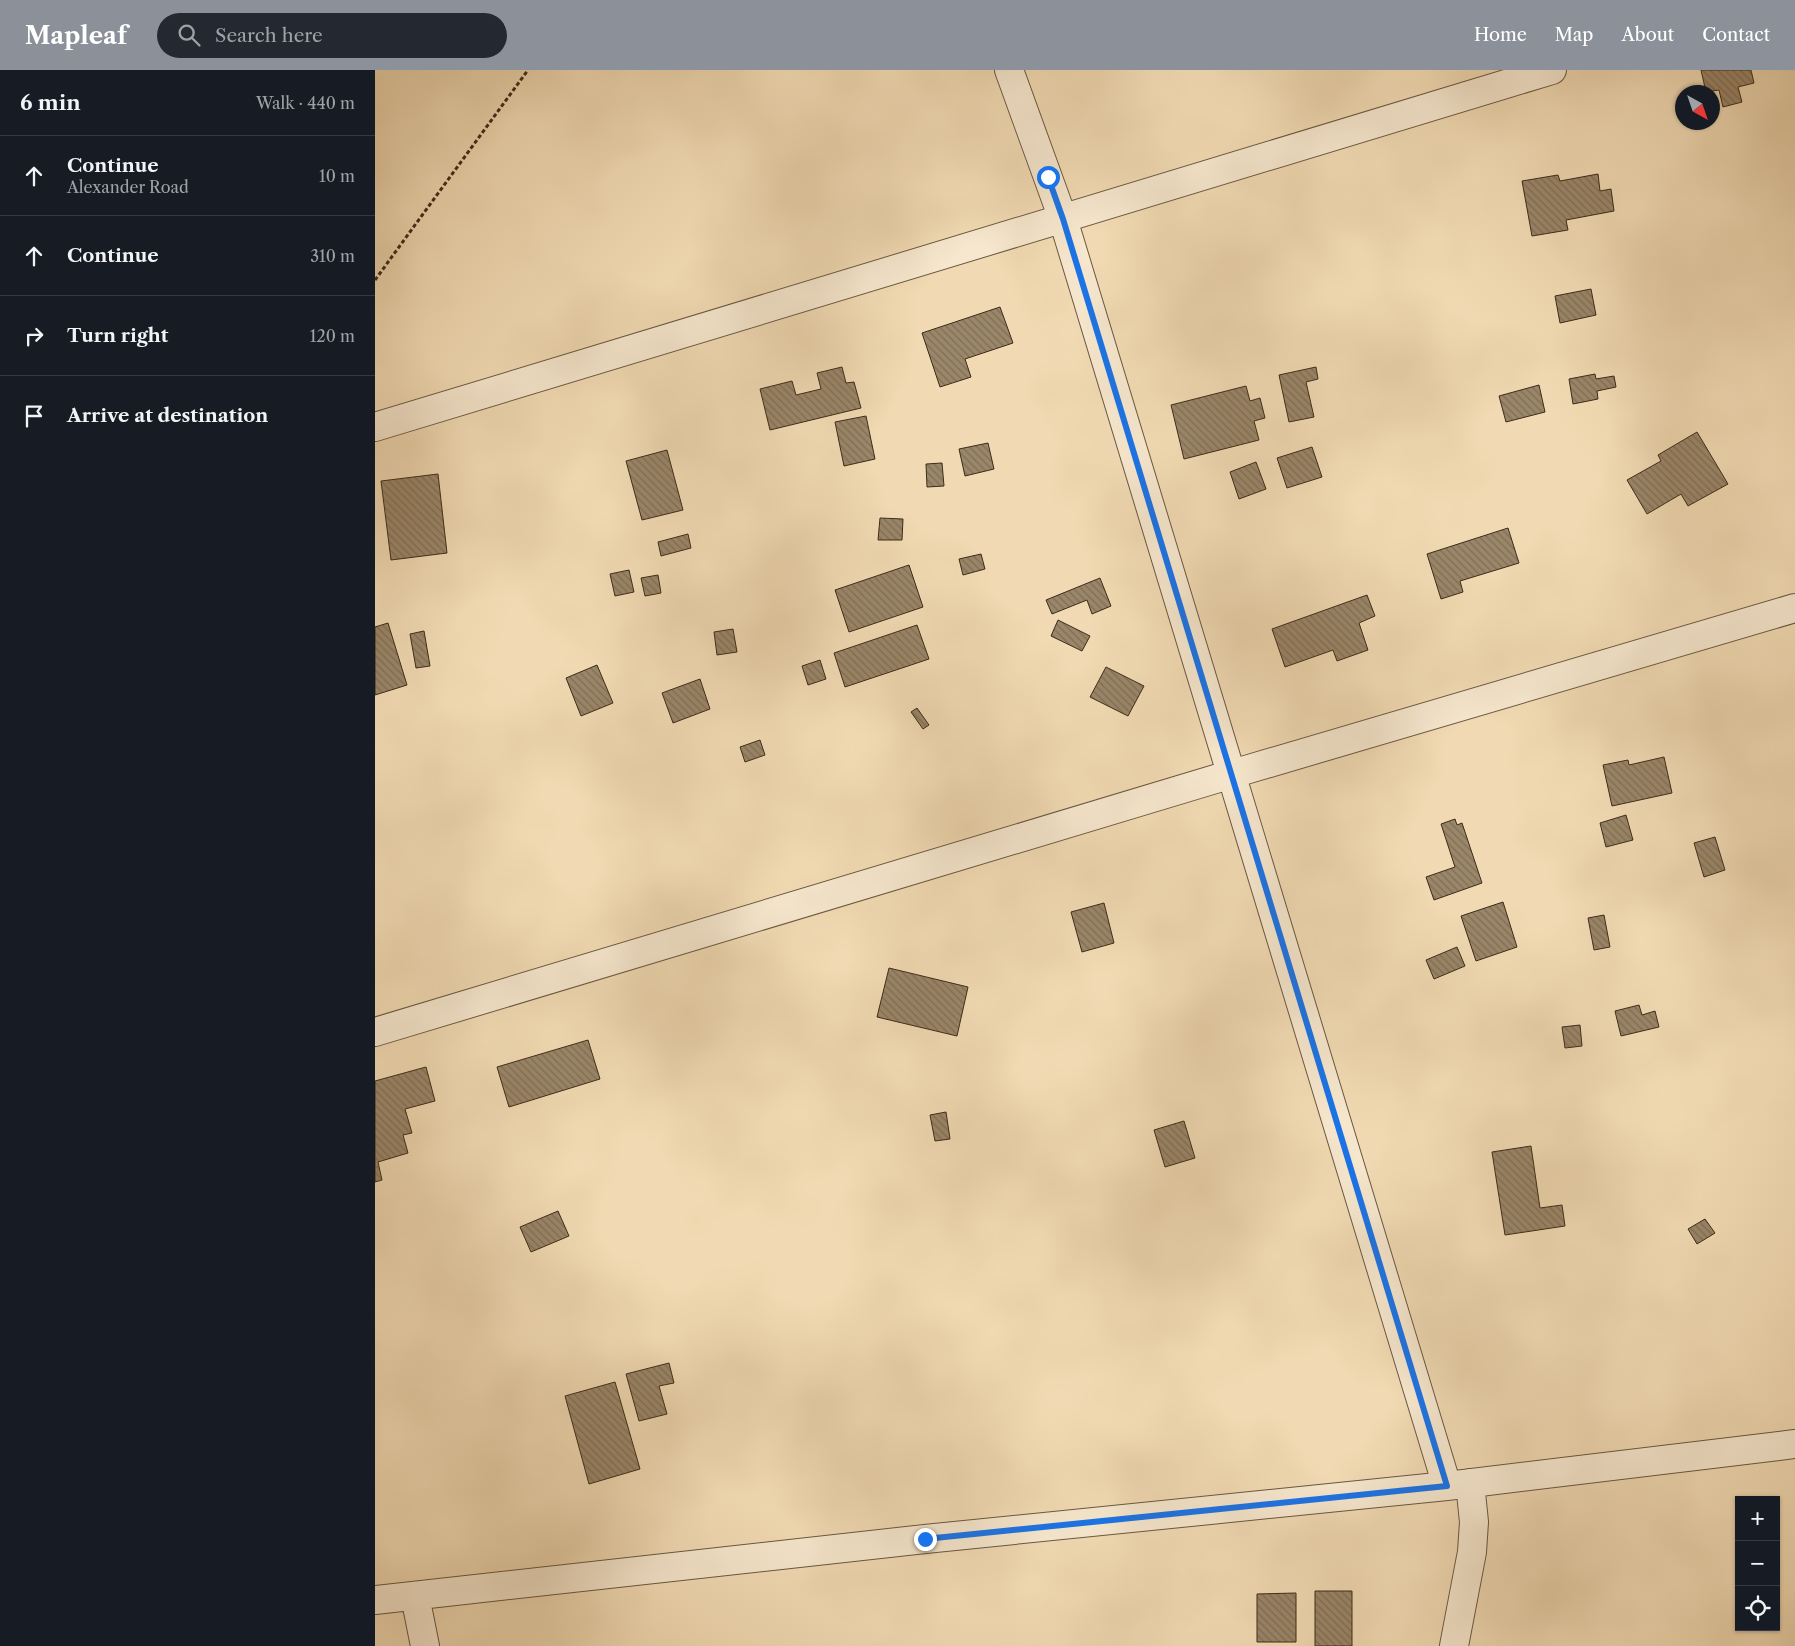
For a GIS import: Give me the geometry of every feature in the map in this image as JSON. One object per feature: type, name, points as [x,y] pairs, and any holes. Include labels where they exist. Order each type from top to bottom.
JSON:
[{"type":"street","points":[[1009,70],[1063,219],[1232,774],[1459,1485],[1474,1522],[1472,1552],[1454,1646]]},
{"type":"street","points":[[375,427],[1552,70]]},
{"type":"street","points":[[375,1032],[1232,774],[1795,608]]},
{"type":"street","points":[[375,1600],[925,1539],[1459,1485],[1795,1444]]},
{"type":"street","points":[[415,1596],[425,1646]]},
{"type":"path","points":[[375,280],[528,70]]},
{"type":"building","points":[[1701,70],[1751,70],[1754,83],[1738,87],[1742,102],[1723,107],[1720,85],[1704,85]]},
{"type":"building","points":[[1598,174],[1600,191],[1611,189],[1614,211],[1566,220],[1568,230],[1532,236],[1522,181],[1558,175],[1560,181]]},
{"type":"building","points":[[1591,289],[1596,315],[1560,323],[1555,296]]},
{"type":"building","points":[[1000,307],[1013,343],[965,359],[971,377],[940,387],[922,333]]},
{"type":"building","points":[[842,367],[846,383],[854,382],[861,408],[770,430],[760,389],[792,381],[796,395],[821,389],[817,373]]},
{"type":"building","points":[[1316,367],[1318,379],[1306,382],[1314,417],[1289,422],[1279,375]]},
{"type":"building","points":[[1595,374],[1596,379],[1614,376],[1616,387],[1597,391],[1598,399],[1573,404],[1569,379]]},
{"type":"building","points":[[1539,385],[1545,412],[1506,422],[1499,396]]},
{"type":"building","points":[[1246,386],[1250,401],[1260,398],[1265,418],[1254,421],[1259,440],[1184,459],[1171,405]]},
{"type":"building","points":[[866,416],[875,459],[844,466],[835,422]]},
{"type":"building","points":[[1697,432],[1728,484],[1688,506],[1681,494],[1647,514],[1627,480],[1661,461],[1658,455]]},
{"type":"building","points":[[988,443],[994,469],[965,476],[959,449]]},
{"type":"building","points":[[1312,447],[1322,477],[1287,488],[1277,458]]},
{"type":"building","points":[[667,450],[683,510],[642,520],[626,461]]},
{"type":"building","points":[[1256,462],[1266,489],[1239,499],[1230,472]]},
{"type":"building","points":[[942,463],[944,486],[927,487],[926,464]]},
{"type":"building","points":[[438,474],[447,553],[391,560],[381,481]]},
{"type":"building","points":[[880,518],[903,519],[902,540],[878,540]]},
{"type":"building","points":[[1508,528],[1519,563],[1460,581],[1463,592],[1441,599],[1427,554]]},
{"type":"building","points":[[688,534],[691,548],[661,556],[658,542]]},
{"type":"building","points":[[981,554],[985,569],[963,575],[959,559]]},
{"type":"building","points":[[909,565],[923,607],[849,632],[835,590]]},
{"type":"building","points":[[629,570],[634,592],[615,596],[610,574]]},
{"type":"building","points":[[658,575],[661,593],[645,596],[641,578]]},
{"type":"building","points":[[1100,578],[1111,606],[1092,614],[1087,600],[1052,614],[1046,600]]},
{"type":"building","points":[[1367,595],[1375,616],[1359,623],[1368,650],[1337,661],[1333,650],[1285,667],[1272,629]]},
{"type":"building","points":[[1058,620],[1090,636],[1082,651],[1051,636]]},
{"type":"building","points":[[388,623],[407,685],[375,695],[375,627]]},
{"type":"building","points":[[917,625],[929,659],[845,687],[834,653]]},
{"type":"building","points":[[733,629],[737,652],[717,655],[714,632]]},
{"type":"building","points":[[424,631],[430,666],[416,668],[410,634]]},
{"type":"building","points":[[820,660],[826,679],[808,685],[802,666]]},
{"type":"building","points":[[597,665],[613,703],[581,716],[566,678]]},
{"type":"building","points":[[1106,667],[1144,686],[1128,716],[1090,697]]},
{"type":"building","points":[[700,679],[710,709],[673,723],[662,693]]},
{"type":"building","points":[[917,708],[929,725],[923,729],[911,712]]},
{"type":"building","points":[[760,740],[765,755],[745,762],[740,747]]},
{"type":"building","points":[[1664,757],[1672,793],[1612,806],[1603,765],[1628,760],[1629,765]]},
{"type":"building","points":[[1626,815],[1633,840],[1606,847],[1600,823]]},
{"type":"building","points":[[1455,819],[1457,825],[1462,823],[1482,883],[1434,900],[1426,877],[1455,867],[1441,824]]},
{"type":"building","points":[[1715,837],[1725,870],[1704,877],[1694,843]]},
{"type":"building","points":[[1503,902],[1517,947],[1476,961],[1461,916]]},
{"type":"building","points":[[1104,903],[1114,943],[1082,952],[1071,912]]},
{"type":"building","points":[[1604,915],[1610,947],[1594,950],[1588,918]]},
{"type":"building","points":[[1457,947],[1465,966],[1434,979],[1426,960]]},
{"type":"building","points":[[889,968],[968,987],[957,1036],[877,1017]]},
{"type":"building","points":[[1639,1005],[1642,1015],[1655,1011],[1659,1027],[1621,1036],[1615,1011]]},
{"type":"building","points":[[1580,1025],[1582,1046],[1565,1048],[1562,1027]]},
{"type":"building","points":[[588,1040],[600,1079],[509,1107],[497,1067]]},
{"type":"building","points":[[426,1067],[435,1101],[405,1109],[412,1133],[403,1135],[408,1153],[378,1162],[382,1180],[375,1182],[375,1081]]},
{"type":"building","points":[[946,1112],[950,1139],[935,1141],[930,1115]]},
{"type":"building","points":[[1184,1121],[1195,1158],[1165,1167],[1154,1130]]},
{"type":"building","points":[[1531,1146],[1540,1208],[1562,1205],[1565,1226],[1505,1235],[1492,1152]]},
{"type":"building","points":[[558,1211],[569,1236],[531,1252],[520,1227]]},
{"type":"building","points":[[1705,1219],[1715,1233],[1697,1244],[1688,1229]]},
{"type":"building","points":[[669,1363],[674,1383],[659,1386],[667,1414],[639,1421],[626,1374]]},
{"type":"building","points":[[615,1382],[640,1469],[589,1484],[565,1396]]},
{"type":"building","points":[[1315,1591],[1352,1591],[1352,1646],[1315,1646]]},
{"type":"building","points":[[1296,1593],[1296,1642],[1257,1642],[1257,1594]]},
{"type":"route","points":[[925,1539],[1447,1486],[1063,219],[1048,177]]}]
